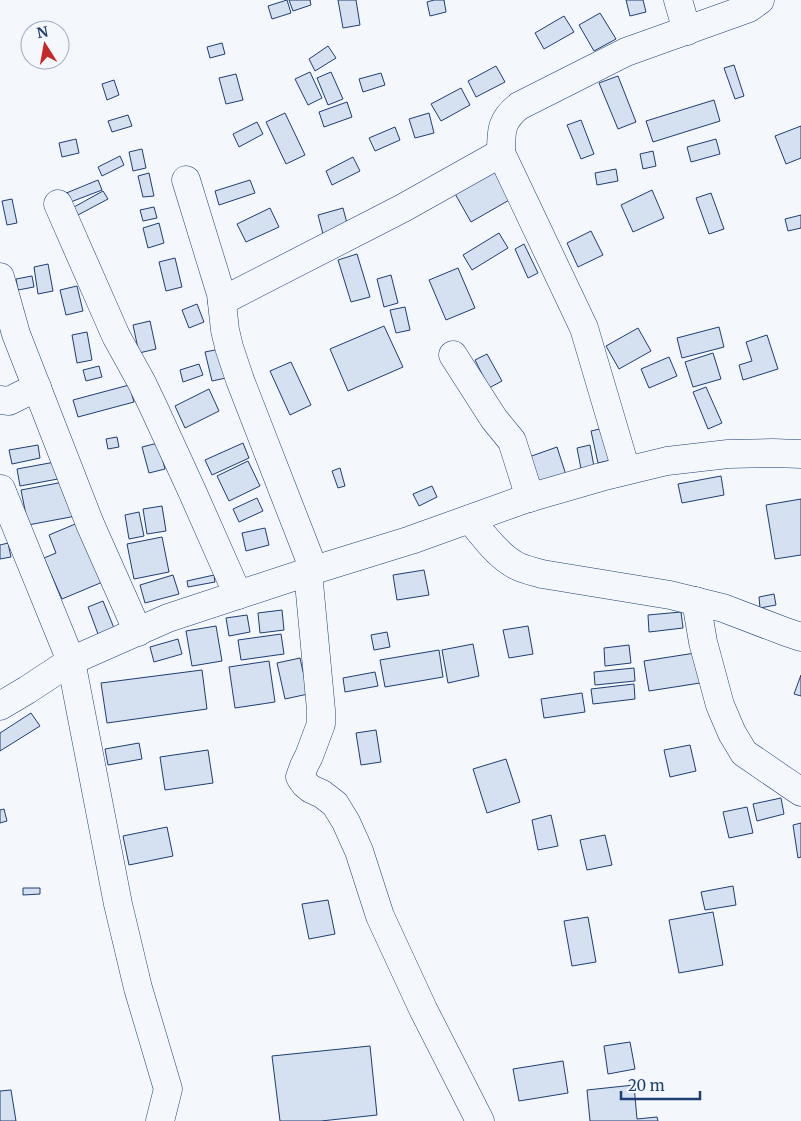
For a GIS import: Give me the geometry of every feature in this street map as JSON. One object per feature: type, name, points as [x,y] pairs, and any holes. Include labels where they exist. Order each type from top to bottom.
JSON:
[{"type":"street","points":[[678,0],[687,31]]},
{"type":"street","points":[[626,470],[584,328],[501,153],[503,124],[511,112],[519,106],[626,52],[749,8],[760,0]]},
{"type":"street","points":[[222,301],[403,208],[501,153]]},
{"type":"street","points":[[186,180],[221,294],[229,347],[311,571],[321,724],[300,777],[311,789],[336,804],[346,822],[380,916],[423,1010],[480,1121]]},
{"type":"street","points":[[58,204],[116,336],[153,406],[238,595]]},
{"type":"street","points":[[0,277],[16,334],[90,524],[138,632]]},
{"type":"street","points":[[453,355],[494,419],[512,441],[530,498]]},
{"type":"street","points":[[0,400],[9,401],[37,387]]},
{"type":"street","points":[[0,706],[70,661],[168,618],[411,540],[530,498],[626,470],[667,461],[728,454],[773,452],[801,454]]},
{"type":"street","points":[[1,489],[70,661],[120,913],[138,988],[168,1089],[160,1121]]},
{"type":"street","points":[[470,519],[496,549],[512,563],[525,569],[542,574],[696,601],[723,608],[801,637]]},
{"type":"street","points":[[696,601],[703,642],[720,705],[732,733],[744,753],[801,792]]},
{"type":"building","points":[[287,0],[291,13],[272,19],[268,6]]},
{"type":"building","points":[[289,0],[310,0],[311,5],[293,11]]},
{"type":"building","points":[[338,0],[356,0],[360,25],[343,28]]},
{"type":"building","points":[[444,0],[446,12],[430,16],[427,2]]},
{"type":"building","points":[[626,0],[643,0],[646,12],[630,16]]},
{"type":"building","points":[[600,13],[616,39],[594,51],[579,25]]},
{"type":"building","points":[[564,16],[574,32],[544,49],[535,33]]},
{"type":"building","points":[[222,43],[225,54],[210,58],[207,47]]},
{"type":"building","points":[[328,46],[336,58],[315,71],[309,59]]},
{"type":"building","points":[[734,65],[744,96],[735,99],[724,68]]},
{"type":"building","points":[[496,66],[505,82],[476,97],[468,81]]},
{"type":"building","points":[[310,72],[322,98],[308,105],[295,79]]},
{"type":"building","points":[[331,72],[343,99],[328,105],[317,78]]},
{"type":"building","points":[[381,73],[385,85],[363,92],[359,79]]},
{"type":"building","points":[[236,74],[243,100],[226,104],[219,78]]},
{"type":"building","points":[[618,76],[636,122],[618,129],[599,83]]},
{"type":"building","points":[[114,80],[119,95],[107,100],[102,84]]},
{"type":"building","points":[[461,88],[470,105],[441,121],[431,104]]},
{"type":"building","points":[[714,100],[720,121],[653,142],[646,121]]},
{"type":"building","points":[[347,102],[352,117],[324,127],[319,112]]},
{"type":"building","points":[[285,113],[305,155],[286,164],[266,122]]},
{"type":"building","points":[[429,113],[434,133],[415,138],[409,119]]},
{"type":"building","points":[[128,115],[132,126],[112,132],[108,121]]},
{"type":"building","points":[[581,120],[594,154],[581,159],[567,125]]},
{"type":"building","points":[[257,122],[263,134],[239,147],[233,134]]},
{"type":"building","points":[[801,126],[801,158],[786,164],[775,136]]},
{"type":"building","points":[[395,127],[400,140],[375,151],[369,138]]},
{"type":"building","points":[[76,139],[79,153],[62,157],[59,143]]},
{"type":"building","points":[[716,139],[720,154],[691,162],[687,147]]},
{"type":"building","points":[[142,149],[146,168],[133,171],[129,152]]},
{"type":"building","points":[[653,151],[656,166],[643,169],[640,154]]},
{"type":"building","points":[[120,156],[124,165],[102,176],[98,167]]},
{"type":"building","points":[[353,157],[360,171],[332,185],[326,171]]},
{"type":"building","points":[[495,169],[511,199],[471,222],[454,192]]},
{"type":"building","points":[[616,169],[618,181],[597,185],[595,173]]},
{"type":"building","points":[[149,173],[154,196],[143,197],[138,176]]},
{"type":"building","points":[[98,180],[102,190],[68,203],[64,194]]},
{"type":"building","points":[[250,180],[255,193],[219,205],[215,191]]},
{"type":"building","points":[[652,190],[664,218],[633,232],[621,205]]},
{"type":"building","points":[[103,191],[108,199],[78,215],[74,207]]},
{"type":"building","points":[[711,193],[724,229],[709,234],[696,198]]},
{"type":"building","points":[[12,199],[17,223],[7,225],[2,201]]},
{"type":"building","points":[[154,207],[157,218],[143,221],[140,210]]},
{"type":"building","points":[[270,208],[279,227],[246,242],[237,224]]},
{"type":"building","points":[[343,208],[348,227],[323,234],[318,215]]},
{"type":"building","points":[[801,215],[801,228],[788,231],[785,219]]},
{"type":"building","points":[[159,223],[164,243],[148,248],[143,228]]},
{"type":"building","points":[[591,231],[603,255],[578,267],[567,243]]},
{"type":"building","points":[[499,233],[508,248],[472,270],[463,255]]},
{"type":"building","points":[[524,244],[538,273],[528,278],[515,249]]},
{"type":"building","points":[[357,254],[370,297],[351,302],[338,260]]},
{"type":"building","points":[[175,258],[182,287],[166,291],[159,262]]},
{"type":"building","points":[[48,264],[53,291],[38,294],[34,267]]},
{"type":"building","points":[[458,268],[475,308],[446,320],[429,280]]},
{"type":"building","points":[[391,275],[398,303],[384,307],[377,279]]},
{"type":"building","points":[[32,276],[34,287],[18,290],[16,279]]},
{"type":"building","points":[[77,286],[83,311],[66,315],[60,290]]},
{"type":"building","points":[[197,304],[204,322],[189,328],[182,310]]},
{"type":"building","points":[[405,307],[410,330],[396,333],[390,310]]},
{"type":"building","points":[[150,321],[156,349],[139,353],[133,325]]},
{"type":"building","points":[[384,326],[403,367],[348,391],[330,349]]},
{"type":"building","points":[[719,327],[724,347],[682,358],[677,338]]},
{"type":"building","points":[[638,328],[651,351],[619,369],[606,346]]},
{"type":"building","points":[[87,332],[92,360],[77,363],[72,335]]},
{"type":"building","points":[[767,335],[778,369],[743,380],[739,365],[752,361],[746,342]]},
{"type":"building","points":[[220,349],[226,378],[212,381],[205,352]]},
{"type":"building","points":[[713,353],[721,379],[693,387],[685,362]]},
{"type":"building","points":[[487,354],[502,381],[489,388],[475,360]]},
{"type":"building","points":[[669,357],[677,376],[649,388],[641,369]]},
{"type":"building","points":[[291,362],[311,405],[290,415],[270,371]]},
{"type":"building","points":[[199,364],[203,375],[183,382],[180,370]]},
{"type":"building","points":[[99,366],[102,377],[86,381],[83,370]]},
{"type":"building","points":[[129,385],[134,402],[78,417],[73,400]]},
{"type":"building","points":[[706,387],[722,423],[708,429],[693,392]]},
{"type":"building","points":[[209,389],[219,411],[185,428],[175,406]]},
{"type":"building","points":[[608,427],[615,459],[598,463],[591,431]]},
{"type":"building","points":[[117,437],[119,447],[108,449],[106,439]]},
{"type":"building","points":[[158,443],[165,469],[149,473],[142,447]]},
{"type":"building","points":[[243,443],[249,458],[212,475],[205,460]]},
{"type":"building","points":[[38,445],[40,458],[12,464],[9,450]]},
{"type":"building","points":[[590,445],[595,472],[582,474],[577,448]]},
{"type":"building","points":[[557,447],[566,475],[535,485],[526,458]]},
{"type":"building","points":[[248,461],[260,486],[229,501],[217,476]]},
{"type":"building","points":[[55,462],[58,479],[20,486],[17,469]]},
{"type":"building","points":[[340,468],[345,486],[338,488],[332,471]]},
{"type":"building","points":[[721,476],[724,495],[682,503],[678,484]]},
{"type":"building","points":[[69,481],[76,516],[28,525],[21,490]]},
{"type":"building","points":[[432,486],[437,497],[419,506],[413,494]]},
{"type":"building","points":[[257,498],[263,511],[239,522],[233,509]]},
{"type":"building","points":[[801,499],[801,555],[775,559],[766,505]]},
{"type":"building","points":[[162,506],[166,531],[147,534],[143,509]]},
{"type":"building","points":[[139,512],[144,536],[129,539],[125,515]]},
{"type":"building","points":[[80,522],[105,581],[62,599],[44,558],[56,553],[49,535]]},
{"type":"building","points":[[265,528],[269,545],[246,551],[242,533]]},
{"type":"building","points":[[162,537],[169,572],[134,579],[127,544]]},
{"type":"building","points":[[8,543],[11,557],[0,559],[0,545]]},
{"type":"building","points":[[424,570],[429,595],[397,600],[393,575]]},
{"type":"building","points":[[173,575],[179,594],[145,603],[140,585]]},
{"type":"building","points":[[214,575],[215,582],[188,587],[187,581]]},
{"type":"building","points":[[774,594],[776,605],[760,608],[759,597]]},
{"type":"building","points":[[103,601],[114,628],[98,634],[88,607]]},
{"type":"building","points":[[282,610],[284,630],[260,633],[258,613]]},
{"type":"building","points":[[681,612],[683,628],[649,632],[648,615]]},
{"type":"building","points":[[247,615],[250,632],[229,636],[226,618]]},
{"type":"building","points":[[216,626],[222,661],[192,666],[186,631]]},
{"type":"building","points":[[528,626],[533,654],[509,658],[503,630]]},
{"type":"building","points":[[387,632],[390,647],[374,650],[371,635]]},
{"type":"building","points":[[281,634],[284,654],[241,660],[238,640]]},
{"type":"building","points":[[178,639],[182,654],[154,662],[150,647]]},
{"type":"building","points":[[473,644],[479,676],[448,683],[442,650]]},
{"type":"building","points":[[629,645],[631,663],[605,666],[604,648]]},
{"type":"building","points":[[439,650],[443,677],[385,687],[380,660]]},
{"type":"building","points":[[695,653],[700,683],[649,691],[644,661]]},
{"type":"building","points":[[300,658],[308,694],[285,699],[277,663]]},
{"type":"building","points":[[269,661],[275,702],[235,708],[229,667]]},
{"type":"building","points":[[634,668],[635,681],[595,685],[594,672]]},
{"type":"building","points":[[202,670],[207,709],[107,723],[101,683]]},
{"type":"building","points":[[375,672],[378,686],[345,692],[343,678]]},
{"type":"building","points":[[801,675],[801,696],[794,694]]},
{"type":"building","points":[[634,684],[635,699],[593,704],[591,689]]},
{"type":"building","points":[[582,693],[585,712],[544,718],[541,699]]},
{"type":"building","points":[[31,713],[40,726],[0,751],[0,733]]},
{"type":"building","points":[[376,730],[381,762],[361,765],[356,733]]},
{"type":"building","points":[[139,743],[142,759],[108,765],[105,749]]},
{"type":"building","points":[[690,745],[696,771],[670,777],[664,750]]},
{"type":"building","points":[[208,750],[213,783],[165,790],[160,757]]},
{"type":"building","points":[[506,759],[520,802],[487,813],[473,769]]},
{"type":"building","points":[[781,798],[784,814],[757,821],[753,804]]},
{"type":"building","points":[[747,807],[753,833],[729,838],[723,812]]},
{"type":"building","points":[[4,809],[7,821],[0,823],[0,810]]},
{"type":"building","points":[[551,815],[558,846],[538,850],[532,820]]},
{"type":"building","points":[[801,823],[801,857],[798,858],[793,825]]},
{"type":"building","points":[[167,827],[173,856],[129,865],[123,836]]},
{"type":"building","points":[[605,835],[612,865],[587,870],[580,840]]},
{"type":"building","points":[[733,886],[736,905],[705,910],[701,892]]},
{"type":"building","points":[[23,888],[40,888],[40,894],[23,895]]},
{"type":"building","points":[[328,900],[335,934],[309,939],[302,904]]},
{"type":"building","points":[[713,912],[723,965],[679,973],[669,920]]},
{"type":"building","points":[[588,917],[596,962],[572,966],[564,921]]},
{"type":"building","points":[[630,1042],[635,1069],[608,1074],[604,1046]]},
{"type":"building","points":[[370,1046],[377,1115],[321,1121],[280,1121],[272,1056]]},
{"type":"building","points":[[563,1061],[568,1093],[519,1101],[513,1069]]},
{"type":"building","points":[[634,1085],[637,1119],[657,1117],[658,1121],[590,1121],[587,1090]]},
{"type":"building","points":[[11,1090],[16,1121],[0,1121],[0,1091]]}]
